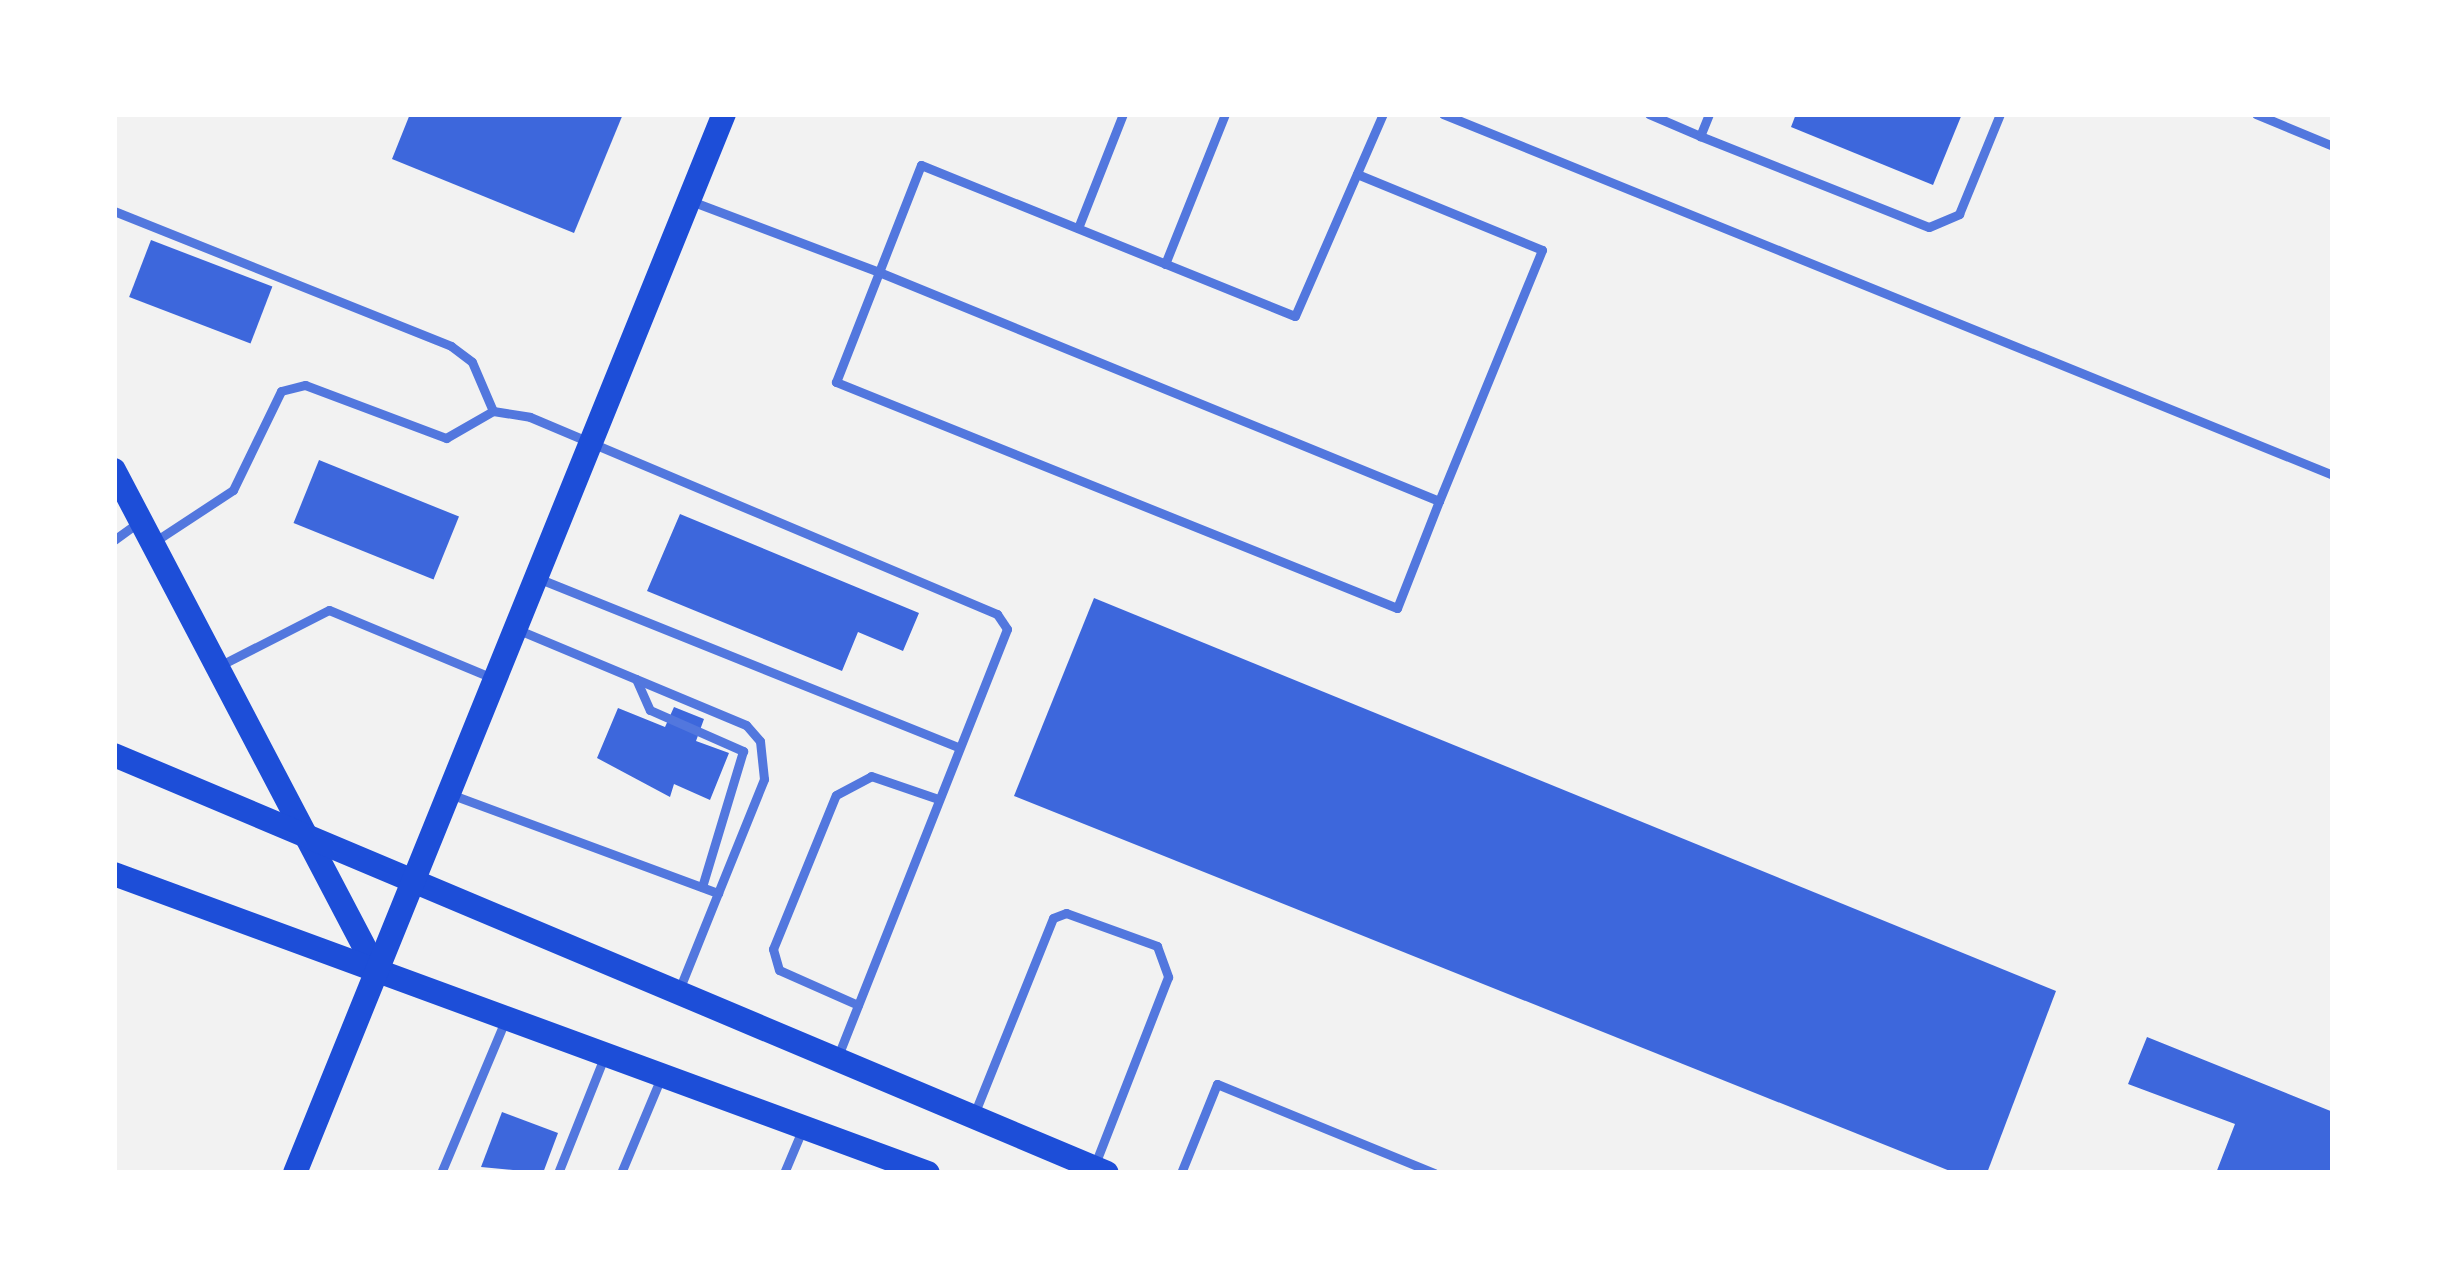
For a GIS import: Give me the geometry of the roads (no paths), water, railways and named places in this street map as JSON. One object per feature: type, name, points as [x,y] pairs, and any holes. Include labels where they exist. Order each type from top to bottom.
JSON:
[{"type":"main road","points":[[295,1173],[724,114]]},
{"type":"main road","points":[[114,470],[151,528],[300,830],[378,973]]},
{"type":"main road","points":[[114,755],[300,830],[413,886],[677,994],[834,1066],[1100,1170]]},
{"type":"main road","points":[[114,874],[506,1019],[659,1082],[804,1126],[928,1173]]},
{"type":"lane","points":[[1078,228],[1124,114]]},
{"type":"lane","points":[[1165,264],[1225,114]]},
{"type":"lane","points":[[1357,174],[1542,250],[1396,608],[836,382],[921,165],[1295,316],[1383,114]]},
{"type":"lane","points":[[1444,114],[2333,475]]},
{"type":"lane","points":[[1649,114],[1949,226],[2000,114]]},
{"type":"lane","points":[[1700,136],[1709,114]]},
{"type":"lane","points":[[2256,114],[2333,146]]},
{"type":"lane","points":[[688,200],[879,272],[1439,501]]},
{"type":"lane","points":[[114,212],[451,346],[472,362],[493,411]]},
{"type":"lane","points":[[114,539],[151,528],[233,490],[280,391],[305,385],[446,438],[493,411],[591,440],[997,614],[1007,629],[834,1066]]},
{"type":"lane","points":[[535,577],[958,747]]},
{"type":"lane","points":[[221,665],[329,610],[495,680]]},
{"type":"lane","points":[[515,628],[637,679],[760,741],[764,779],[677,994]]},
{"type":"lane","points":[[637,679],[650,710],[743,751],[702,887]]},
{"type":"lane","points":[[858,1005],[779,970],[773,949],[836,795],[872,776],[938,800]]},
{"type":"lane","points":[[450,794],[718,892]]},
{"type":"lane","points":[[973,1119],[1053,918],[1066,913],[1157,946],[1168,977],[1100,1170]]},
{"type":"lane","points":[[441,1173],[506,1019]]},
{"type":"lane","points":[[558,1173],[604,1060]]},
{"type":"lane","points":[[621,1173],[659,1082]]},
{"type":"lane","points":[[1181,1173],[1217,1084],[1434,1173]]},
{"type":"lane","points":[[784,1173],[804,1126]]}]
